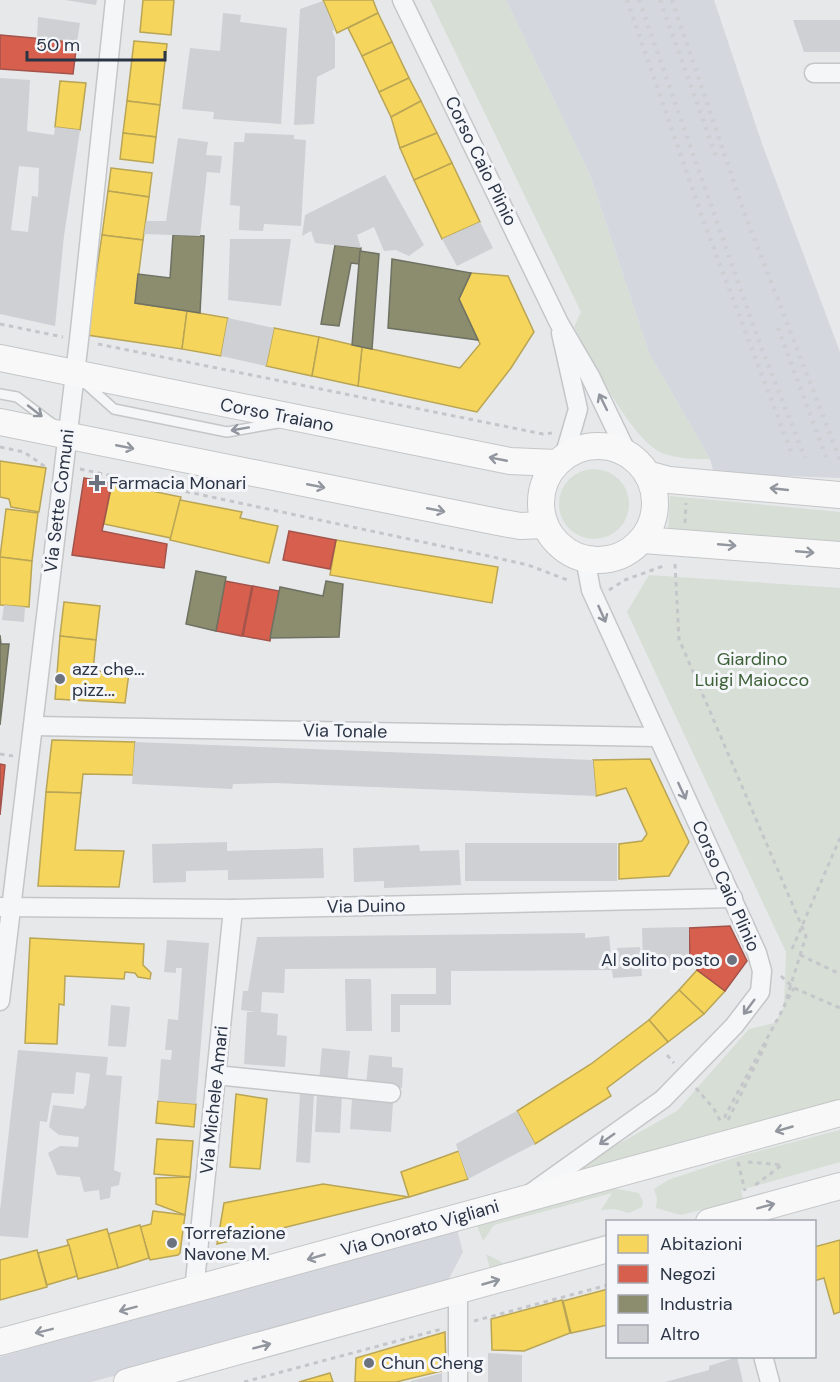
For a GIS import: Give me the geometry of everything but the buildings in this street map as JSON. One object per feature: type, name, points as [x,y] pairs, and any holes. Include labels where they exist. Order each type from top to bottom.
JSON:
[{"type":"main road","name":"Corso Traiano","points":[[0,358],[510,461],[560,460]]},
{"type":"main road","points":[[0,422],[498,522],[520,526],[545,525]]},
{"type":"main road","points":[[601,446],[628,455],[647,474],[655,503],[653,516],[643,540],[633,549],[618,556],[602,559],[571,555],[559,548],[545,525],[542,512],[543,488],[560,460],[570,453],[601,446]]},
{"type":"main road","points":[[647,474],[669,480],[840,495]]},
{"type":"main road","points":[[643,540],[679,551],[840,555]]},
{"type":"main road","name":"Via Onorato Vigliani","points":[[0,1342],[194,1291],[523,1198],[840,1113]]},
{"type":"main road","points":[[721,1220],[840,1186]]},
{"type":"main road","points":[[127,1382],[182,1375],[606,1250]]},
{"type":"street","name":"Via Sette Comuni","points":[[0,1002],[5,907],[34,726],[115,0]]},
{"type":"street","name":"Corso Caio Plinio","points":[[402,0],[559,323],[590,376],[628,455]]},
{"type":"street","points":[[814,73],[840,73]]},
{"type":"street","name":"Corso Caio Plinio","points":[[559,323],[578,408],[560,460]]},
{"type":"street","name":"Corso Caio Plinio","points":[[523,1198],[663,1099],[734,1026],[760,992],[762,971],[757,953],[591,590],[585,558]]},
{"type":"street","name":"Via Tonale","points":[[34,726],[657,737]]},
{"type":"street","name":"Via Duino","points":[[5,907],[233,909],[733,898]]},
{"type":"street","name":"Via Michele Amari","points":[[194,1291],[233,909]]},
{"type":"street","points":[[216,1075],[391,1093]]},
{"type":"street","points":[[458,1292],[458,1382]]},
{"type":"street","points":[[764,1358],[770,1382]]},
{"type":"lane","points":[[0,394],[17,397],[67,436]]},
{"type":"path","points":[[0,324],[68,338]]},
{"type":"path","points":[[98,344],[543,434],[559,432]]},
{"type":"path","points":[[0,447],[24,452],[46,467],[49,477]]},
{"type":"path","points":[[79,469],[470,552],[528,565],[559,576]]},
{"type":"path","points":[[688,480],[679,551],[679,639],[806,936],[793,986],[784,1007],[725,1116],[731,1142],[746,1192],[782,1166],[731,1142]]},
{"type":"path","points":[[603,594],[679,551]]},
{"type":"path","points":[[792,949],[840,838]]},
{"type":"path","points":[[800,955],[840,974]]},
{"type":"path","points":[[780,976],[793,986],[840,1008]]},
{"type":"path","points":[[244,1382],[606,1286]]},
{"type":"shaded area","points":[[506,0],[714,0],[761,141],[840,352],[840,478],[714,473],[710,459],[649,353],[590,175]]},
{"type":"shaded area","points":[[456,1226],[463,1252],[444,1288],[91,1382],[0,1382],[0,1357]]},
{"type":"green space","points":[[430,0],[506,0],[590,175],[649,353],[710,459],[691,459],[660,452],[636,430],[612,395],[574,327],[581,312]]},
{"type":"green space","points":[[594,469],[607,472],[619,479],[626,491],[629,504],[626,517],[619,529],[607,536],[594,539],[581,536],[569,529],[562,517],[559,504],[562,491],[569,479],[581,472]]},
{"type":"green space","points":[[670,496],[840,512],[840,543],[668,530]]},
{"type":"green space","name":"Giardino Luigi Maiocco","points":[[649,575],[840,588],[840,1113],[523,1198],[677,1111],[749,1029],[775,1023],[784,1007],[786,952],[627,612]]},
{"type":"green space","points":[[840,1130],[840,1162],[741,1190],[743,1199],[681,1215],[656,1208],[657,1198],[654,1189],[668,1180],[740,1156]]},
{"type":"green space","points":[[613,1188],[639,1193],[643,1202],[642,1207],[629,1213],[615,1209],[601,1210],[612,1193],[494,1225],[483,1241],[475,1220]]},
{"type":"green space","points":[[606,1234],[606,1239],[492,1275],[486,1254],[503,1263]]},
{"type":"railway","points":[[627,0],[705,225],[793,457]]},
{"type":"railway","points":[[639,0],[758,339],[805,458]]},
{"type":"railway","points":[[660,0],[716,156]]},
{"type":"railway","points":[[672,0],[744,212],[840,460]]},
{"type":"railway","points":[[778,328],[827,460]]},
{"type":"place","name":"Farmacia Monari","points":[[97,483]]},
{"type":"place","name":"azz che... pizz...","points":[[60,679]]},
{"type":"place","name":"Al solito posto","points":[[732,960]]},
{"type":"place","name":"Torrefazione Navone M.","points":[[172,1243]]},
{"type":"place","name":"Chun Cheng","points":[[369,1363]]}]
